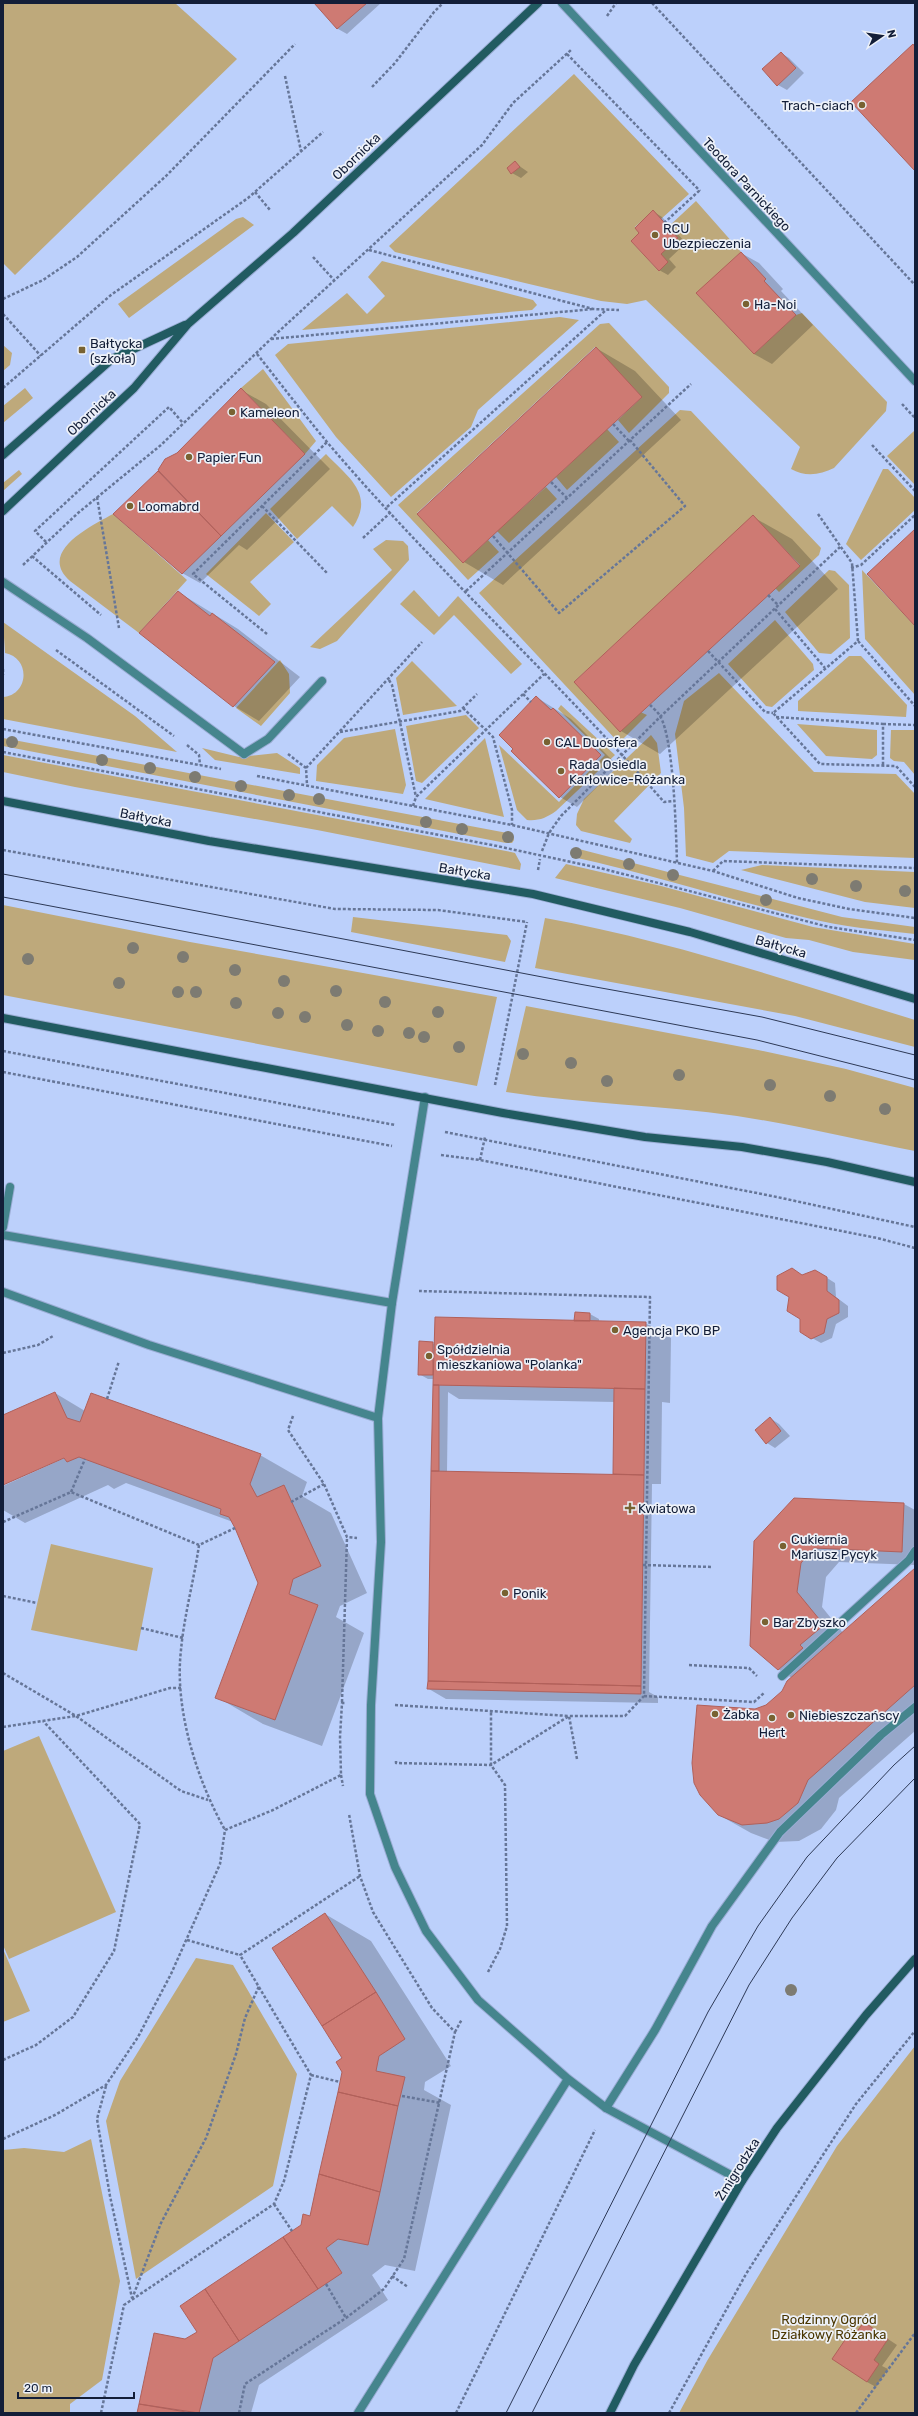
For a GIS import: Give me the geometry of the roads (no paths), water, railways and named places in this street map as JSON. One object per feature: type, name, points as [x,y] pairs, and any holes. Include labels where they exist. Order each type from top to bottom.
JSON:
[{"type":"main road","name":"Obornicka","points":[[3,511],[134,388],[188,324],[293,233],[538,3]]},
{"type":"main road","name":"Obornicka","points":[[3,454],[112,359],[188,324]]},
{"type":"main road","name":"Bałtycka","points":[[3,801],[209,841],[533,894],[690,932],[915,999]]},
{"type":"main road","points":[[3,1018],[425,1097],[490,1111],[645,1138],[742,1147],[827,1162],[915,1182]]},
{"type":"main road","name":"Żmigrodzka","points":[[610,2413],[634,2365],[742,2182],[777,2128],[866,2015],[915,1959]]},
{"type":"street","name":"Teodora Parnickiego","points":[[562,3],[915,381]]},
{"type":"street","points":[[4,584],[87,638],[244,754],[268,739],[322,681]]},
{"type":"street","points":[[425,1097],[392,1303],[378,1418],[381,1542],[371,1705],[370,1794],[395,1868],[426,1931],[475,1995],[568,2079],[606,2108],[742,2182]]},
{"type":"street","points":[[3,1228],[10,1187]]},
{"type":"street","points":[[3,1235],[392,1303]]},
{"type":"street","points":[[3,1292],[127,1337],[301,1395],[378,1418]]},
{"type":"street","points":[[782,1676],[909,1560],[915,1551]]},
{"type":"street","points":[[606,2108],[655,2030],[712,1926],[780,1832],[881,1735],[915,1707]]},
{"type":"street","points":[[358,2413],[568,2079]]},
{"type":"tram line","points":[[3,874],[579,984],[762,1017],[915,1055]]},
{"type":"tram line","points":[[3,897],[757,1040],[915,1080]]},
{"type":"tram line","points":[[506,2413],[708,2012],[758,1926],[807,1857],[894,1765],[915,1746]]},
{"type":"tram line","points":[[532,2413],[749,1985],[792,1918],[837,1858],[915,1778]]},
{"type":"place","name":"Trach-ciach","points":[[862,105]]},
{"type":"place","name":"RCU Ubezpieczenia","points":[[655,235]]},
{"type":"place","name":"Ha-Noi","points":[[746,304]]},
{"type":"place","name":"Bałtycka (szkoła)","points":[[82,350]]},
{"type":"place","name":"Kameleon","points":[[232,412]]},
{"type":"place","name":"Papier Fun","points":[[189,457]]},
{"type":"place","name":"Loomabrd","points":[[130,506]]},
{"type":"place","name":"CAL Duosfera","points":[[547,742]]},
{"type":"place","name":"Rada Osiedla Karłowice-Różanka","points":[[561,771]]},
{"type":"place","name":"Agencja PKO BP","points":[[615,1330]]},
{"type":"place","name":"Spółdzielnia mieszkaniowa \"Polanka\"","points":[[429,1356]]},
{"type":"place","name":"Kwiatowa","points":[[630,1508]]},
{"type":"place","name":"Cukiernia Mariusz Pycyk","points":[[783,1546]]},
{"type":"place","name":"Ponik","points":[[505,1593]]},
{"type":"place","name":"Bar Zbyszko","points":[[765,1622]]},
{"type":"place","name":"Żabka","points":[[715,1714]]},
{"type":"place","name":"Niebieszczańscy","points":[[791,1715]]},
{"type":"place","name":"Hert","points":[[772,1718]]},
{"type":"park label","name":"Rodzinny Ogród Działkowy Różanka","points":[[829,2326]]}]
